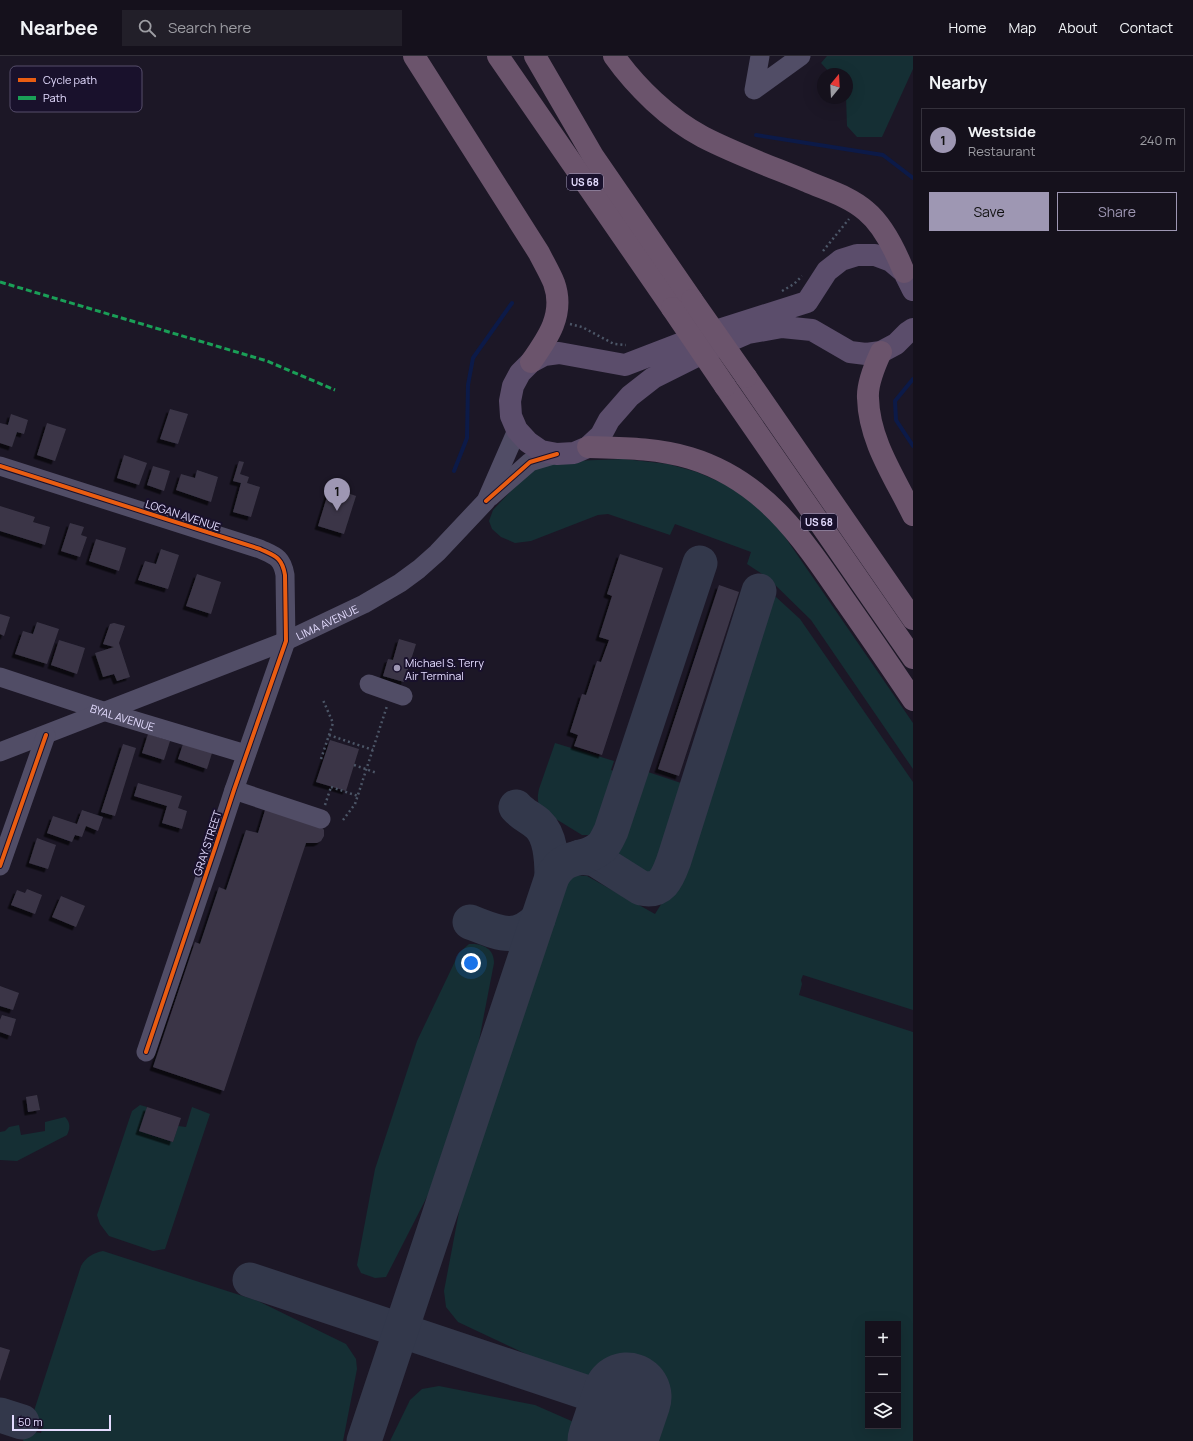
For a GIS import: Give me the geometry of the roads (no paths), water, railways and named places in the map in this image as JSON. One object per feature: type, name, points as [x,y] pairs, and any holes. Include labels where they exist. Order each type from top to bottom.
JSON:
[{"type":"highway","points":[[414,56],[539,253],[554,283],[558,298],[554,324],[547,340],[531,362]]},
{"type":"highway","name":"US 68","points":[[498,56],[913,658]]},
{"type":"highway","points":[[520,56],[566,123],[593,156]]},
{"type":"highway","name":"US 68","points":[[535,56],[593,156],[913,619]]},
{"type":"highway","points":[[614,56],[628,76],[664,111],[701,136],[738,154],[847,198],[866,211],[897,254],[911,284]]},
{"type":"highway","points":[[886,237],[913,247]]},
{"type":"highway","points":[[881,352],[874,370],[868,397],[872,424],[880,449],[913,515]]},
{"type":"highway","points":[[588,447],[662,451],[691,458],[716,468],[746,485],[768,502],[792,526],[819,562],[913,700]]},
{"type":"main road","points":[[911,284],[891,261],[874,255],[857,255],[841,260],[827,271],[807,302],[703,335],[625,365],[586,359],[559,352],[544,355],[531,362],[520,373],[513,386],[510,401],[511,416],[517,430],[528,442],[541,451],[557,454],[574,453],[588,447],[601,435],[610,420],[630,396],[653,378],[711,349],[748,333],[782,327],[812,330],[850,352],[866,354],[881,352],[896,344],[911,327]]},
{"type":"street","points":[[760,56],[754,90],[801,56]]},
{"type":"street","name":"LIMA AVENUE","points":[[0,752],[286,641],[364,604],[412,574],[437,553],[486,501],[517,430]]},
{"type":"street","points":[[486,501],[530,462],[557,454]]},
{"type":"street","name":"LOGAN AVENUE","points":[[0,466],[260,549],[278,558],[283,565],[285,575],[286,641]]},
{"type":"street","name":"GRAY STREET","points":[[146,1052],[246,754],[286,641]]},
{"type":"street","name":"BYAL AVENUE","points":[[0,677],[106,712],[246,754]]},
{"type":"street","points":[[370,684],[397,694]]},
{"type":"street","points":[[0,866],[46,734]]},
{"type":"street","points":[[234,790],[322,819]]},
{"type":"waterway","points":[[756,135],[883,155],[913,178]]},
{"type":"waterway","points":[[454,471],[467,438],[468,385],[473,358],[512,303]]},
{"type":"waterway","points":[[913,379],[895,401],[896,420],[913,446]]},
{"type":"place","name":"Westside","points":[[337,511]]},
{"type":"place","name":"Michael S. Terry Air Terminal","points":[[397,668]]}]
